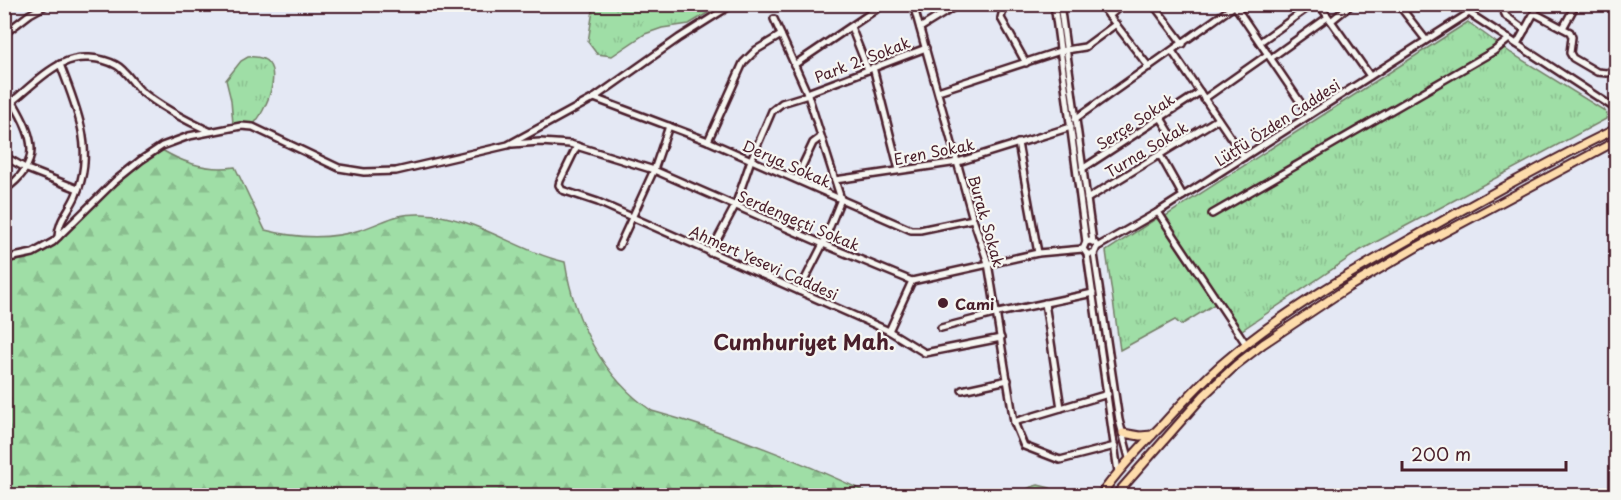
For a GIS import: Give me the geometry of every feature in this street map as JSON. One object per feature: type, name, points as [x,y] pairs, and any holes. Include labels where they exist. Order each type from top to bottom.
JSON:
[{"type":"main road","points":[[1100,495],[1152,435],[1221,364],[1246,344],[1387,251],[1617,129]]},
{"type":"main road","points":[[1115,495],[1213,386],[1263,344],[1347,288],[1417,247],[1617,141]]},
{"type":"main road","points":[[1123,433],[1140,436],[1152,435]]},
{"type":"main road","points":[[1130,458],[1140,468]]},
{"type":"main road","points":[[1118,472],[1128,481]]},
{"type":"street","points":[[4,34],[48,4]]},
{"type":"street","points":[[4,259],[33,253],[58,237],[148,154],[175,140],[210,132],[241,126],[253,127],[339,168],[364,172],[396,171],[508,145],[594,98],[679,38],[733,4]]},
{"type":"street","points":[[794,65],[884,4]]},
{"type":"street","name":"Burak Sokak","points":[[913,4],[973,219],[988,263],[1014,422],[1024,446],[1060,460],[1115,446]]},
{"type":"street","points":[[920,28],[959,4]]},
{"type":"street","points":[[1017,4],[1003,10],[1001,18],[1026,63]]},
{"type":"street","points":[[1054,4],[1087,199],[1093,293],[1118,472]]},
{"type":"street","points":[[1060,4],[1071,127],[1090,248],[1123,433],[1130,458]]},
{"type":"street","points":[[1100,4],[1149,68]]},
{"type":"street","points":[[1109,16],[1123,4]]},
{"type":"street","points":[[1153,4],[1183,44]]},
{"type":"street","points":[[1260,42],[1313,4]]},
{"type":"street","points":[[1319,4],[1370,76]]},
{"type":"street","points":[[1204,99],[1352,4]]},
{"type":"street","points":[[1398,4],[1426,40]]},
{"type":"street","points":[[1462,4],[1468,13],[1617,109]]},
{"type":"street","points":[[1500,4],[1506,16],[1525,30]]},
{"type":"street","points":[[1516,44],[1539,4]]},
{"type":"street","points":[[1563,28],[1576,4]]},
{"type":"street","points":[[1075,119],[1236,5],[1309,115]]},
{"type":"street","name":"Lütfü Özden Caddesi","points":[[1090,248],[1158,212],[1468,13]]},
{"type":"street","points":[[1534,13],[1563,28],[1571,35],[1569,50],[1573,58],[1600,72],[1617,69]]},
{"type":"street","points":[[774,19],[807,94],[841,199],[823,244],[799,291]]},
{"type":"street","points":[[938,92],[1088,45],[1116,24]]},
{"type":"street","points":[[851,27],[870,69],[899,170]]},
{"type":"street","points":[[708,141],[743,63],[756,50],[781,35]]},
{"type":"street","points":[[1212,214],[1494,51],[1509,39]]},
{"type":"street","name":"Park 2. Sokak","points":[[710,253],[735,206],[751,160],[774,109],[782,103],[926,48]]},
{"type":"street","points":[[1172,51],[1244,157]]},
{"type":"street","points":[[4,108],[60,64],[82,58],[118,65],[137,87],[154,101],[210,132]]},
{"type":"street","points":[[58,237],[60,222],[78,189],[84,161],[81,118],[60,64]]},
{"type":"street","name":"Serçe Sokak","points":[[1082,169],[1200,92]]},
{"type":"street","name":"Derya Sokak","points":[[594,98],[708,141],[914,230],[973,219]]},
{"type":"street","points":[[4,190],[27,169],[32,158],[23,120],[13,102]]},
{"type":"street","points":[[1161,118],[1177,144]]},
{"type":"street","name":"Turna Sokak","points":[[1087,199],[1218,119]]},
{"type":"street","points":[[619,246],[654,170],[669,126]]},
{"type":"street","name":"Eren Sokak","points":[[835,180],[958,162],[1071,127]]},
{"type":"street","points":[[796,180],[813,143],[821,136]]},
{"type":"street","name":"Serdengeçti Sokak","points":[[508,145],[540,142],[577,146],[654,170],[912,281]]},
{"type":"street","points":[[1018,143],[1038,253]]},
{"type":"street","name":"Ahmert Yesevi Caddesi","points":[[577,146],[560,181],[560,187],[890,331],[925,353],[1001,338]]},
{"type":"street","points":[[1160,155],[1183,196]]},
{"type":"street","points":[[4,156],[27,169],[78,189]]},
{"type":"street","points":[[1158,212],[1246,344]]},
{"type":"street","points":[[890,331],[912,281],[1038,253],[1090,248]]},
{"type":"street","points":[[941,328],[998,313],[1093,293]]},
{"type":"street","points":[[1045,303],[1060,408]]},
{"type":"street","points":[[962,390],[1008,380]]},
{"type":"street","points":[[1014,422],[1108,394]]},
{"type":"green space","points":[[594,4],[721,5],[689,24],[662,28],[645,34],[612,56],[597,54],[588,42]]},
{"type":"green space","points":[[1468,22],[1511,53],[1605,111],[1606,119],[1361,250],[1242,330],[1164,217]]},
{"type":"green space","points":[[248,57],[261,58],[269,63],[272,72],[270,94],[254,124],[233,124],[226,80],[241,61]]},
{"type":"green space","points":[[162,150],[197,165],[215,168],[235,167],[265,230],[289,235],[324,237],[360,230],[396,217],[412,214],[441,216],[477,227],[546,257],[565,262],[575,305],[593,346],[619,382],[652,411],[764,448],[872,495],[5,496],[5,263],[28,259],[48,249],[131,172]]},
{"type":"green space","points":[[1157,218],[1215,304],[1181,325],[1175,320],[1120,350],[1106,251]]},
{"type":"green space","points":[[1038,485],[1050,488],[1059,495],[1015,495],[1031,487]]},
{"type":"place","name":"Cami","points":[[943,303]]},
{"type":"district","name":"Cumhuriyet Mah.","points":[[804,341]]}]
